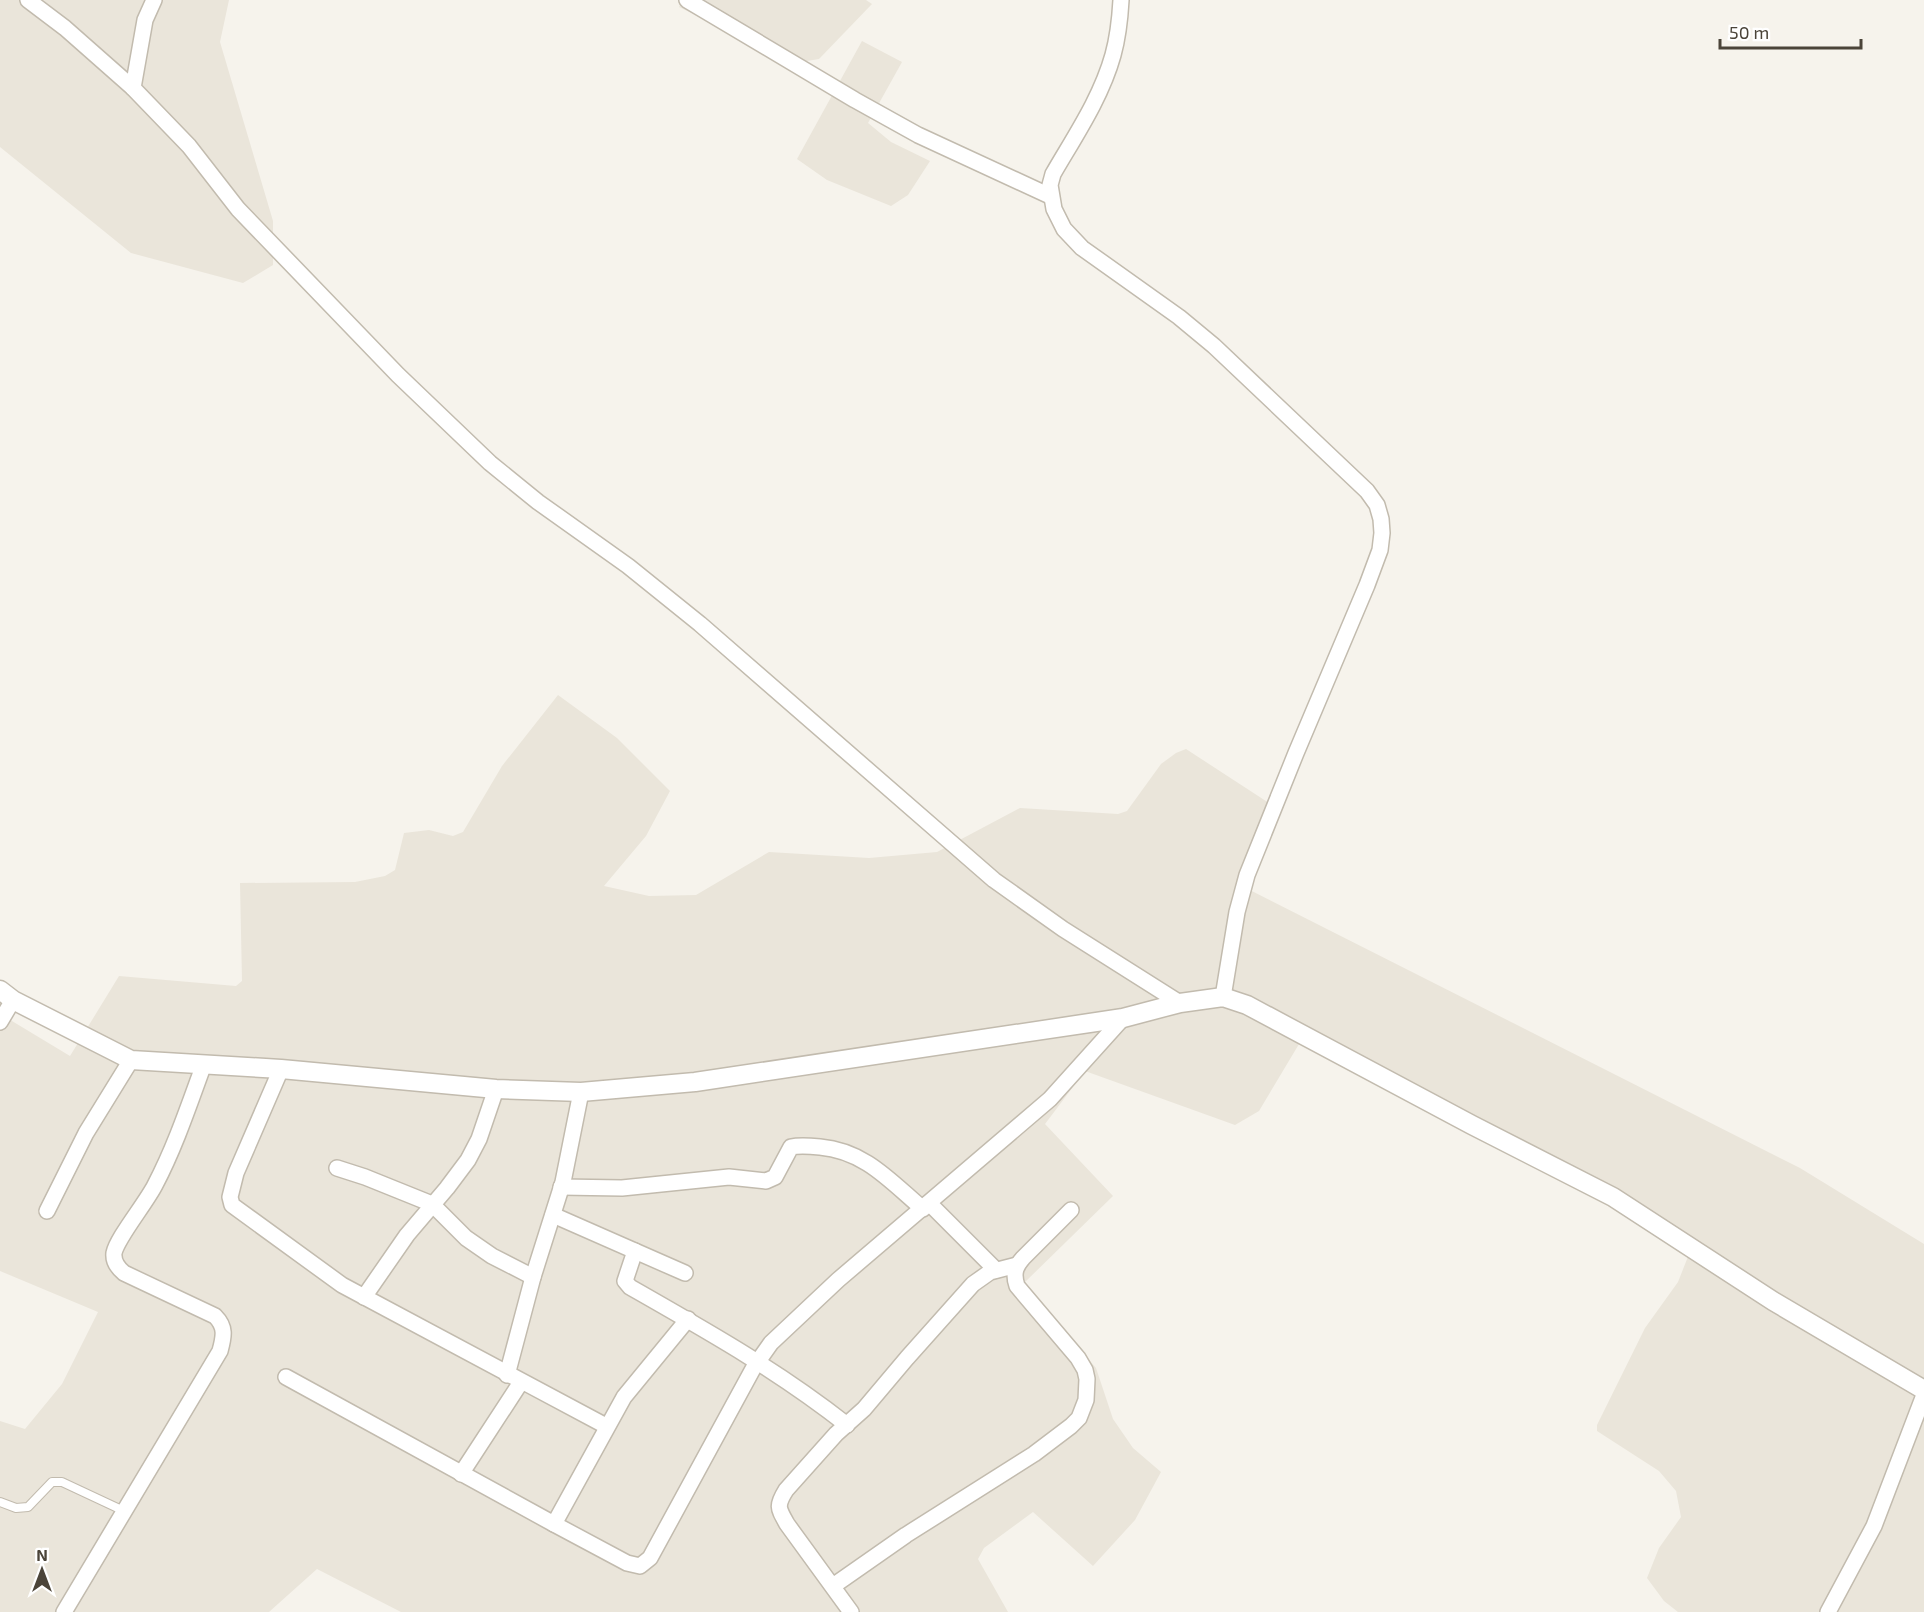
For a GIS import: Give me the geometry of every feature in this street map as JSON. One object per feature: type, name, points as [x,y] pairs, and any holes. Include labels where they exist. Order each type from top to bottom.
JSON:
[{"type":"street","points":[[28,0],[65,28],[133,88],[189,146],[237,209],[398,375],[490,463],[538,502],[628,566],[700,624],[994,880],[1063,929],[1180,1003]]},
{"type":"street","points":[[133,88],[145,20],[154,0]]},
{"type":"street","points":[[687,0],[918,135],[1050,195]]},
{"type":"street","points":[[1121,0],[1119,28],[1102,87],[1053,174],[1050,184],[1054,209],[1064,229],[1082,248],[1179,317],[1214,346],[1367,491],[1377,505],[1381,519],[1380,550],[1367,585],[1247,875],[1237,912],[1224,997]]},
{"type":"street","points":[[0,1022],[7,995],[130,1060],[281,1069],[496,1089],[581,1092],[695,1082],[1123,1018],[1180,1003],[1224,997],[1247,1005],[1613,1197],[1773,1301],[1924,1390]]},
{"type":"street","points":[[286,1377],[627,1563],[634,1566],[645,1564],[771,1343],[815,1301],[1050,1099],[1123,1018]]},
{"type":"street","points":[[47,1211],[86,1133],[130,1060]]},
{"type":"street","points":[[64,1612],[220,1351],[224,1338],[222,1323],[215,1316],[124,1274],[114,1260],[117,1246],[148,1199],[174,1146],[204,1064]]},
{"type":"street","points":[[281,1069],[236,1173],[230,1202],[237,1211],[272,1233],[342,1285],[521,1383],[606,1426]]},
{"type":"street","points":[[364,1297],[407,1235],[468,1160],[496,1089]]},
{"type":"street","points":[[507,1375],[561,1187],[581,1092]]},
{"type":"street","points":[[561,1187],[622,1188],[729,1177],[766,1181],[774,1177],[791,1147],[831,1148],[860,1158],[878,1170],[926,1206],[996,1270]]},
{"type":"street","points":[[337,1168],[432,1204],[466,1238],[492,1256],[533,1278]]},
{"type":"street","points":[[832,1586],[906,1535],[1035,1454],[1071,1426],[1084,1409],[1088,1387],[1085,1370],[1078,1358],[1017,1286],[1014,1278],[1017,1265],[1071,1210]]},
{"type":"street","points":[[553,1215],[685,1272]]},
{"type":"street","points":[[635,1251],[626,1276],[627,1284],[759,1361],[847,1425]]},
{"type":"street","points":[[851,1612],[787,1524],[778,1506],[786,1490],[836,1434],[864,1409],[973,1284],[981,1276],[1017,1265]]},
{"type":"street","points":[[554,1524],[624,1397],[688,1319]]},
{"type":"street","points":[[461,1474],[521,1383]]},
{"type":"street","points":[[1828,1612],[1874,1526],[1924,1395]]},
{"type":"lane","points":[[0,1502],[16,1508],[28,1507],[52,1482],[62,1482],[124,1511]]},
{"type":"shaded area","points":[[0,0],[229,0],[220,42],[273,221],[273,265],[243,283],[131,253],[0,147]]},
{"type":"shaded area","points":[[684,0],[866,0],[872,4],[819,59],[795,63],[679,7]]},
{"type":"shaded area","points":[[862,41],[902,62],[868,123],[891,142],[930,161],[908,195],[891,206],[827,180],[797,159]]},
{"type":"shaded area","points":[[558,695],[617,738],[670,791],[646,836],[604,886],[649,896],[696,895],[769,852],[869,858],[937,852],[1020,808],[1118,814],[1127,811],[1161,764],[1186,749],[1275,807],[1240,885],[1800,1168],[1924,1244],[1924,1612],[1678,1612],[1664,1601],[1647,1578],[1659,1548],[1681,1517],[1676,1491],[1659,1471],[1597,1431],[1597,1425],[1645,1328],[1678,1282],[1691,1249],[1308,1029],[1259,1111],[1235,1125],[1085,1071],[1045,1124],[1113,1196],[1023,1284],[1096,1368],[1113,1419],[1133,1448],[1161,1472],[1135,1520],[1093,1566],[1033,1512],[984,1548],[978,1559],[1008,1612],[401,1612],[317,1569],[269,1612],[0,1612],[0,1421],[25,1429],[62,1384],[98,1312],[0,1271],[0,1031],[7,1018],[70,1056],[119,976],[236,986],[242,981],[240,883],[355,882],[385,876],[395,870],[404,833],[429,830],[453,836],[463,832],[502,766]]}]
